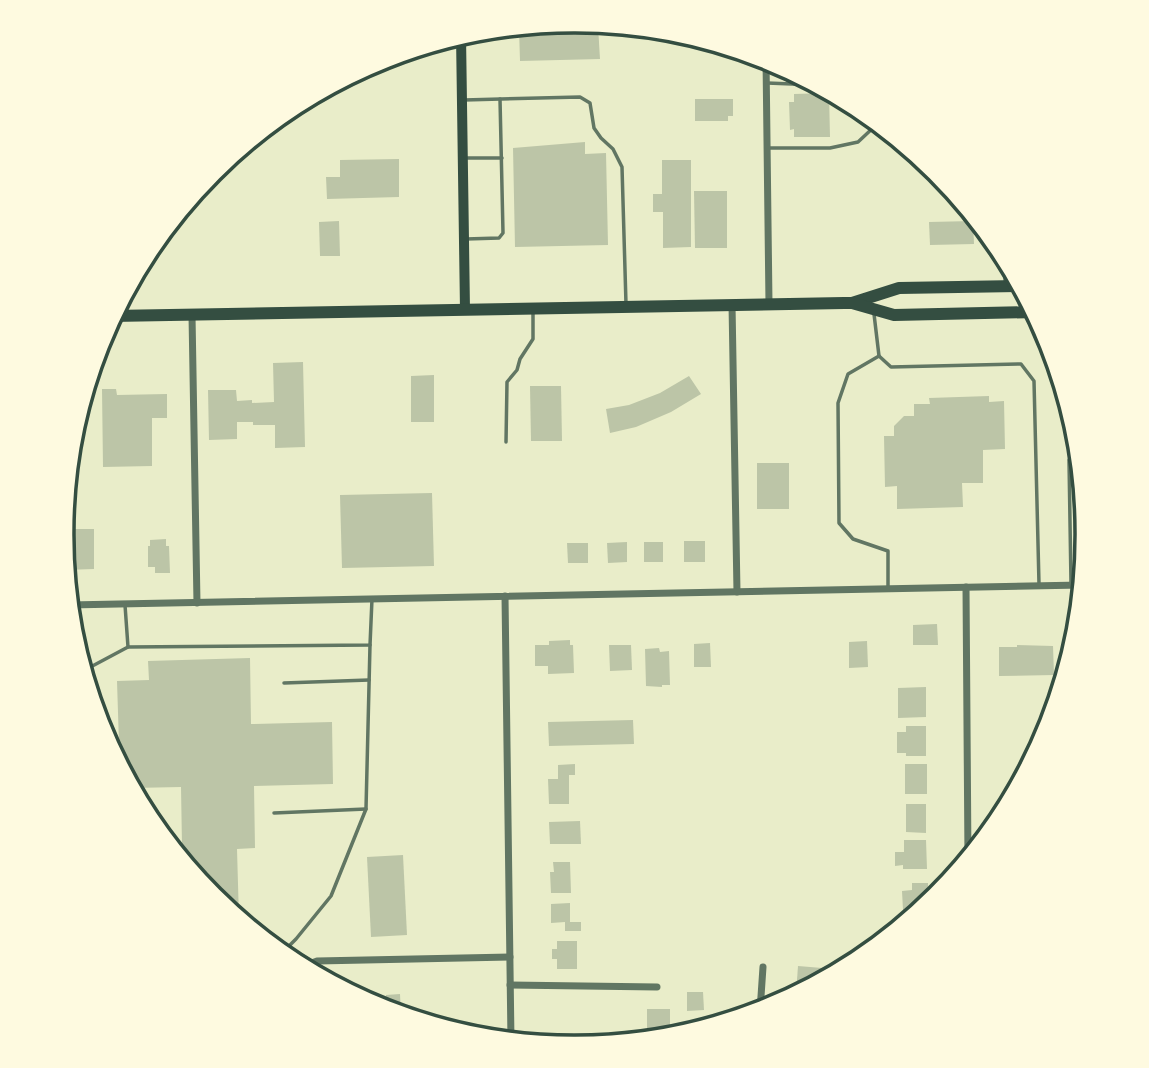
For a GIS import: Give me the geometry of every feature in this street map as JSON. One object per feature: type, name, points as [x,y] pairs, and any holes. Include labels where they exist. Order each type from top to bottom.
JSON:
[{"type":"main road","points":[[461,46],[465,310]]},
{"type":"main road","points":[[852,303],[899,288],[1007,286]]},
{"type":"main road","points":[[124,316],[852,303],[894,315],[1024,312]]},
{"type":"street","points":[[766,71],[769,304]]},
{"type":"street","points":[[733,304],[737,592]]},
{"type":"street","points":[[192,315],[197,603]]},
{"type":"street","points":[[79,605],[1071,586]]},
{"type":"street","points":[[966,587],[968,844]]},
{"type":"street","points":[[505,596],[511,1030]]},
{"type":"street","points":[[315,962],[510,957]]},
{"type":"street","points":[[761,999],[763,967]]},
{"type":"street","points":[[510,985],[657,987]]},
{"type":"lane","points":[[766,83],[794,84]]},
{"type":"lane","points":[[462,100],[580,97],[590,103],[594,128],[613,149],[622,167],[626,306]]},
{"type":"lane","points":[[464,239],[495,239],[503,233],[500,99]]},
{"type":"lane","points":[[767,148],[830,148],[858,142],[870,131]]},
{"type":"lane","points":[[463,158],[502,158]]},
{"type":"lane","points":[[506,442],[507,382],[517,370],[520,359],[533,339],[533,308]]},
{"type":"lane","points":[[874,309],[879,356],[891,366],[1021,365],[1034,381],[1039,586]]},
{"type":"lane","points":[[879,356],[848,374],[838,403],[839,523],[853,539],[888,551],[888,588]]},
{"type":"lane","points":[[1070,460],[1071,586]]},
{"type":"lane","points":[[290,945],[331,896],[366,809],[372,599]]},
{"type":"lane","points":[[125,604],[128,647]]},
{"type":"lane","points":[[92,666],[128,647],[370,645]]},
{"type":"lane","points":[[284,682],[369,680]]},
{"type":"lane","points":[[274,813],[366,809]]},
{"type":"building","points":[[598,34],[600,59],[520,61],[519,37]]},
{"type":"building","points":[[812,93],[829,103],[830,137],[794,137],[794,129],[790,130],[789,102],[794,102],[794,94]]},
{"type":"building","points":[[695,99],[733,99],[733,116],[728,116],[728,121],[695,121]]},
{"type":"building","points":[[585,142],[585,154],[606,153],[608,245],[515,247],[513,148]]},
{"type":"building","points":[[399,159],[399,197],[327,199],[326,177],[340,177],[340,160]]},
{"type":"building","points":[[662,160],[691,160],[691,247],[663,248],[663,212],[653,212],[653,194],[662,194]]},
{"type":"building","points":[[694,191],[727,191],[727,248],[695,248]]},
{"type":"building","points":[[339,221],[340,256],[320,256],[319,222]]},
{"type":"building","points":[[965,221],[973,231],[974,244],[930,245],[929,222]]},
{"type":"building","points":[[303,362],[305,447],[275,448],[275,425],[253,425],[253,422],[237,422],[237,439],[209,440],[208,390],[236,390],[237,401],[274,402],[273,363]]},
{"type":"building","points":[[434,375],[434,422],[411,422],[411,376]]},
{"type":"building","points":[[689,376],[701,394],[671,412],[636,427],[610,433],[606,409],[629,405],[660,393]]},
{"type":"building","points":[[530,386],[561,386],[562,441],[531,441]]},
{"type":"building","points":[[102,389],[116,389],[117,395],[167,394],[167,418],[152,418],[152,466],[103,467]]},
{"type":"building","points":[[989,396],[989,402],[1004,401],[1005,449],[983,450],[983,483],[962,483],[963,507],[897,509],[897,486],[885,487],[884,436],[894,436],[894,426],[904,416],[914,416],[914,404],[930,404],[929,398]]},
{"type":"building","points":[[757,463],[789,463],[789,509],[757,509]]},
{"type":"building","points":[[432,493],[434,566],[342,568],[340,495]]},
{"type":"building","points":[[74,529],[94,529],[94,569],[75,570]]},
{"type":"building","points":[[166,539],[166,546],[169,546],[170,573],[155,573],[155,567],[148,567],[148,546],[150,540]]},
{"type":"building","points":[[684,541],[705,541],[705,562],[684,562]]},
{"type":"building","points":[[627,542],[627,562],[608,563],[607,543]]},
{"type":"building","points":[[644,542],[663,542],[663,562],[644,562]]},
{"type":"building","points":[[567,543],[588,543],[588,563],[568,563]]},
{"type":"building","points":[[937,624],[938,645],[913,645],[913,625]]},
{"type":"building","points":[[570,640],[570,645],[573,645],[574,673],[548,674],[548,666],[535,666],[535,645]]},
{"type":"building","points":[[867,641],[868,667],[849,668],[849,642]]},
{"type":"building","points":[[710,643],[711,667],[694,667],[694,644]]},
{"type":"building","points":[[609,645],[631,645],[632,670],[610,671]]},
{"type":"building","points":[[1053,646],[1054,675],[999,676],[999,647]]},
{"type":"building","points":[[659,648],[660,652],[669,651],[670,685],[646,686],[645,649]]},
{"type":"building","points":[[250,658],[251,724],[332,722],[333,784],[254,786],[255,848],[237,849],[239,905],[182,845],[181,787],[143,788],[119,741],[117,681],[149,680],[148,661]]},
{"type":"building","points":[[926,687],[926,717],[898,718],[898,688]]},
{"type":"building","points":[[633,720],[634,744],[549,746],[548,722]]},
{"type":"building","points":[[906,726],[926,726],[926,756],[897,753],[897,732],[906,732]]},
{"type":"building","points":[[575,764],[575,775],[569,775],[569,804],[549,804],[548,779],[558,779],[558,765]]},
{"type":"building","points":[[905,764],[927,764],[927,794],[905,794]]},
{"type":"building","points":[[906,804],[926,804],[926,833],[906,832]]},
{"type":"building","points":[[580,821],[581,844],[550,844],[549,822]]},
{"type":"building","points":[[904,840],[926,840],[927,869],[903,869],[903,865],[895,866],[895,852],[904,852]]},
{"type":"building","points":[[403,855],[407,935],[371,937],[367,857]]},
{"type":"building","points":[[553,862],[570,862],[571,893],[551,893],[550,872],[554,872]]},
{"type":"building","points":[[912,883],[928,883],[928,889],[903,910],[902,891],[912,890]]},
{"type":"building","points":[[570,903],[570,922],[581,922],[581,931],[565,931],[565,922],[551,923],[551,904]]},
{"type":"building","points":[[557,941],[577,941],[577,969],[557,969],[557,959],[552,959],[552,949],[557,949]]},
{"type":"building","points":[[798,966],[822,968],[822,970],[797,983]]},
{"type":"building","points":[[687,992],[703,992],[704,1010],[687,1011]]},
{"type":"building","points":[[400,994],[400,1003],[384,997]]},
{"type":"building","points":[[647,1009],[670,1009],[670,1025],[647,1029]]}]
